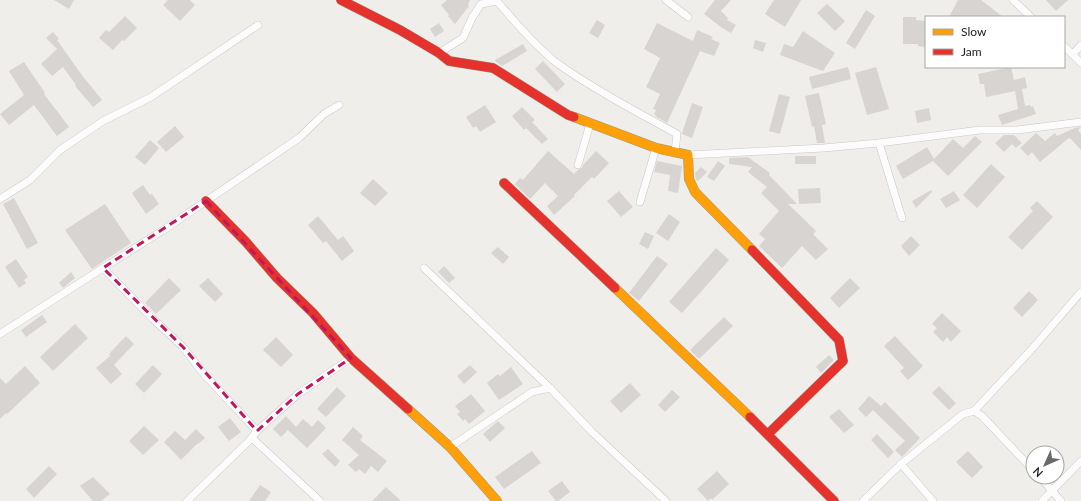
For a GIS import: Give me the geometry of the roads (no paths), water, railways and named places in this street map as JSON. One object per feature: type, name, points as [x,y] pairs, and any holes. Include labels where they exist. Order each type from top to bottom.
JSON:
[{"type":"street","points":[[340,0],[400,30],[439,52],[449,61],[493,68],[568,115],[656,148],[688,155],[823,148],[879,143],[980,130],[1017,130],[1081,122]]},
{"type":"street","points":[[439,52],[463,38],[472,18],[481,4],[496,0],[530,38],[554,60],[577,77],[603,93],[677,134],[675,152]]},
{"type":"street","points":[[666,0],[688,16]]},
{"type":"street","points":[[1013,0],[1031,16]]},
{"type":"street","points":[[0,199],[30,180],[60,150],[103,121],[151,97],[258,25]]},
{"type":"street","points":[[1073,54],[1081,45]]},
{"type":"street","points":[[1065,47],[1081,63]]},
{"type":"street","points":[[0,334],[162,231],[299,138],[324,114],[339,104]]},
{"type":"street","points":[[578,165],[590,124]]},
{"type":"street","points":[[879,143],[902,218]]},
{"type":"street","points":[[640,202],[656,148]]},
{"type":"street","points":[[688,155],[688,175],[691,186],[695,192],[839,340],[843,361],[768,434]]},
{"type":"street","points":[[504,183],[768,434],[834,501]]},
{"type":"street","points":[[206,201],[246,242],[277,278],[313,313],[351,358],[450,447],[497,501]]},
{"type":"street","points":[[103,268],[183,347],[203,373],[257,431]]},
{"type":"street","points":[[424,268],[550,388],[592,432],[666,501]]},
{"type":"street","points":[[974,412],[1031,350],[1081,292]]},
{"type":"street","points":[[187,501],[252,438],[257,431],[298,394],[351,358]]},
{"type":"street","points":[[450,447],[532,392],[550,388]]},
{"type":"street","points":[[863,501],[901,464],[963,414],[974,412],[982,416],[1025,462]]},
{"type":"street","points":[[252,438],[320,501]]},
{"type":"street","points":[[1042,501],[1081,461]]},
{"type":"street","points":[[901,464],[933,501]]},
{"type":"street","points":[[1047,485],[1061,501]]}]
